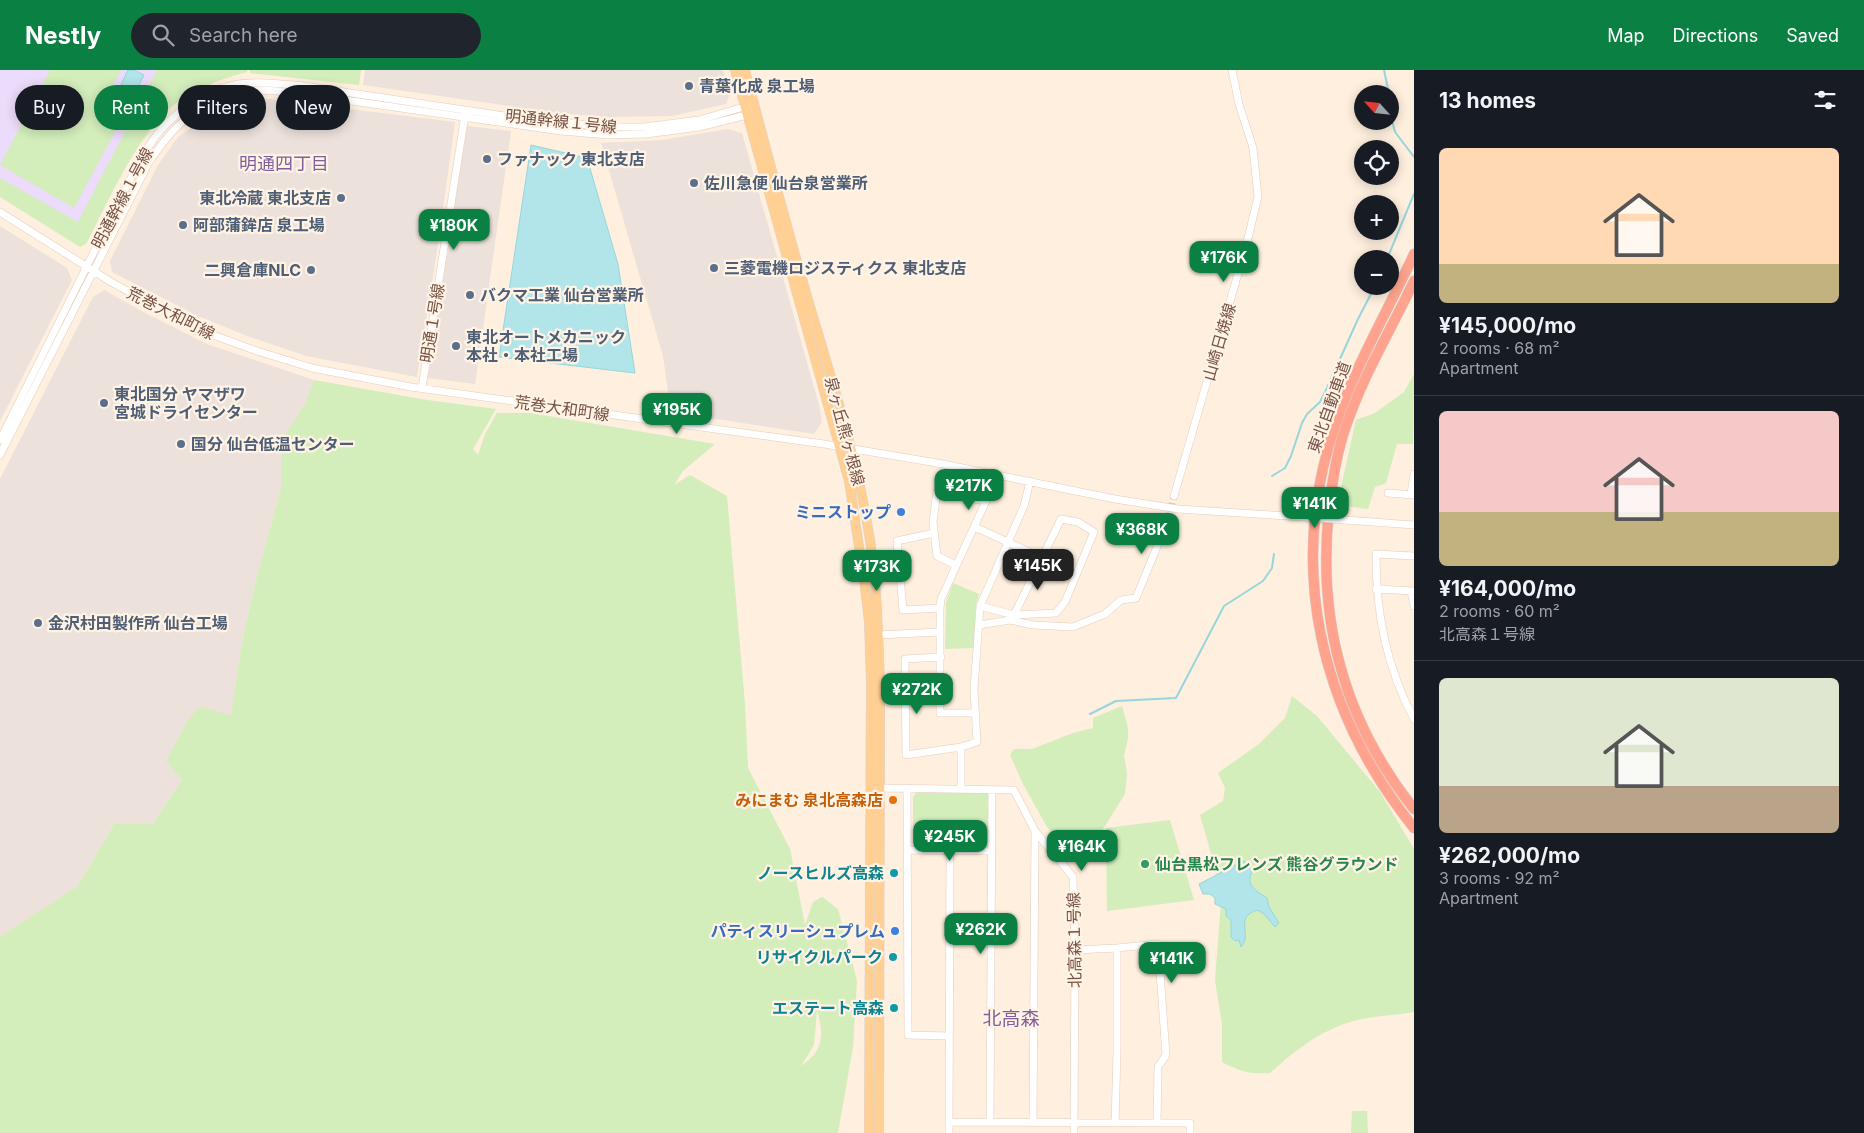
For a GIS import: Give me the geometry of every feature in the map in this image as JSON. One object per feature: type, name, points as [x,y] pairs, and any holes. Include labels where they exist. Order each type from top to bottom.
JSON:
[{"type":"highway","name":"東北自動車道","points":[[1414,254],[1362,359],[1335,423],[1326,455],[1317,503],[1314,582],[1318,626],[1329,673],[1337,696],[1381,784],[1414,828]]},
{"type":"highway","name":"東北自動車道","points":[[1414,281],[1358,394],[1345,429],[1335,467],[1325,547],[1328,606],[1341,671],[1360,720],[1379,758],[1395,784],[1414,809]]},
{"type":"main road","name":"泉ヶ丘熊ヶ根線","points":[[735,70],[751,109],[803,286],[850,448],[868,528],[874,577],[880,683],[879,1133]]},
{"type":"main road","name":"泉ヶ丘熊ヶ根線","points":[[745,70],[751,109],[817,370],[848,481],[864,579],[869,622],[871,681],[869,1133]]},
{"type":"street","name":"山崎日焼線","points":[[1174,496],[1252,228],[1258,197],[1253,148],[1239,104],[1232,70]]},
{"type":"street","name":"明通幹線１号線","points":[[0,440],[135,170],[153,139],[173,118],[191,105],[212,93],[238,84],[270,82],[465,113]]},
{"type":"street","points":[[0,455],[149,162],[164,140],[184,120],[202,106],[240,92],[256,90],[465,113],[562,131],[608,135],[646,134],[699,127],[751,109]]},
{"type":"street","name":"明通１号線","points":[[422,388],[465,113]]},
{"type":"street","name":"荒巻大和町線","points":[[0,212],[111,282],[175,318],[213,335],[312,368],[422,388],[850,448],[943,464],[1115,499],[1178,509],[1414,525]]},
{"type":"street","points":[[1388,493],[1412,494],[1414,474]]},
{"type":"street","points":[[941,657],[905,659],[906,756],[962,747],[977,742],[974,689],[980,606],[1024,506],[1030,481]]},
{"type":"street","points":[[956,565],[937,556],[933,522],[937,492],[986,501],[941,599],[940,608],[940,714],[975,713]]},
{"type":"street","points":[[980,606],[1014,615],[1056,613],[1065,602],[1094,532],[1078,522],[1061,519],[1014,615]]},
{"type":"street","points":[[979,624],[1010,620],[1033,625],[1073,627],[1105,614],[1121,600],[1136,598],[1168,520]]},
{"type":"street","points":[[975,526],[1042,558]]},
{"type":"street","points":[[934,533],[897,540],[903,610],[940,608]]},
{"type":"street","points":[[1414,556],[1376,554],[1376,589],[1381,628],[1387,654],[1414,719]]},
{"type":"street","points":[[1376,589],[1413,591],[1414,606]]},
{"type":"street","points":[[878,635],[940,632]]},
{"type":"street","points":[[961,789],[962,747]]},
{"type":"street","name":"北高森１号線","points":[[870,788],[1014,790],[1034,832],[1073,877],[1075,950],[1074,1133]]},
{"type":"street","points":[[908,788],[908,1035],[949,1036]]},
{"type":"street","points":[[990,1121],[992,790]]},
{"type":"street","points":[[1033,1122],[1034,832]]},
{"type":"street","points":[[908,850],[992,852]]},
{"type":"street","points":[[949,1133],[950,851]]},
{"type":"street","points":[[1075,950],[1158,944],[1166,1055],[1158,1067],[1157,1123]]},
{"type":"street","points":[[1115,1123],[1117,948]]},
{"type":"street","points":[[949,1122],[1190,1124],[1190,1133]]},
{"type":"shaded area","points":[[0,70],[166,70],[158,85],[94,85],[94,130],[134,130],[80,229],[0,182]]},
{"type":"shaded area","points":[[365,70],[723,70],[730,94],[726,104],[672,116],[606,117],[558,113],[363,85]]},
{"type":"shaded area","points":[[266,99],[276,100],[276,130],[350,130],[350,109],[455,122],[417,377],[306,356],[247,336],[196,315],[112,272],[110,261],[158,165],[178,137],[188,130],[266,130]]},
{"type":"shaded area","points":[[467,126],[511,131],[475,384],[428,378]]},
{"type":"shaded area","points":[[728,129],[742,133],[819,405],[822,422],[814,434],[671,412],[663,356],[601,143],[662,140]]},
{"type":"shaded area","points":[[0,226],[67,268],[72,280],[0,421]]},
{"type":"shaded area","points":[[104,290],[207,344],[314,380],[305,404],[281,441],[281,489],[258,572],[242,641],[231,717],[200,706],[190,717],[182,779],[153,824],[114,824],[78,886],[0,937],[0,479],[93,297]]},
{"type":"green space","points":[[50,70],[121,70],[113,85],[94,85],[94,130],[116,130],[74,208],[0,165],[18,130],[84,130],[84,85],[42,85]]},
{"type":"green space","points":[[157,70],[247,70],[247,72],[210,85],[178,85],[178,102],[168,110],[168,85],[149,85]]},
{"type":"green space","points":[[250,70],[361,70],[359,85],[250,73]]},
{"type":"green space","points":[[126,130],[151,130],[131,158],[86,244],[80,247],[0,197],[0,178],[78,222]]},
{"type":"green space","points":[[1414,374],[1413,444],[1397,444],[1386,483],[1375,487],[1368,509],[1337,505],[1356,420],[1375,413],[1404,392]]},
{"type":"green space","points":[[314,380],[427,400],[496,409],[473,449],[478,455],[485,434],[497,413],[530,413],[715,444],[683,471],[674,485],[690,475],[727,496],[745,704],[748,768],[790,849],[805,925],[813,902],[822,897],[838,909],[857,981],[853,1047],[838,1133],[0,1133],[0,937],[78,886],[114,824],[153,824],[182,779],[166,761],[190,717],[200,706],[231,716],[242,641],[258,572],[281,489],[281,441],[305,404]],"holes":[[[817,1010],[821,1027],[820,1042],[814,1054],[801,1066],[814,1045]]]},
{"type":"green space","points":[[953,583],[979,594],[976,604],[974,648],[945,649],[946,602]]},
{"type":"green space","points":[[1292,696],[1317,716],[1380,792],[1414,849],[1414,1012],[1368,1018],[1341,1025],[1321,1034],[1303,1046],[1270,1073],[1251,1073],[1222,1062],[1222,1024],[1215,980],[1221,902],[1212,857],[1200,815],[1223,801],[1225,788],[1218,773],[1259,744],[1285,718]]},
{"type":"green space","points":[[1122,706],[1128,728],[1128,739],[1124,755],[1127,773],[1125,794],[1103,829],[1095,857],[1075,861],[1047,827],[1023,784],[1010,755],[1014,749],[1032,749],[1073,733],[1093,728],[1093,718]]},
{"type":"green space","points":[[917,792],[986,792],[990,796],[990,841],[983,846],[917,847],[913,843],[913,797]]},
{"type":"green space","name":"仙台黒松フレンズ 熊谷グラウンド","points":[[1170,820],[1194,900],[1107,911],[1106,828]]},
{"type":"green space","points":[[1352,1111],[1367,1111],[1368,1133],[1351,1133]]},
{"type":"water","points":[[128,70],[134,70],[144,75],[139,85],[121,85]]},
{"type":"water","points":[[531,145],[587,158],[618,264],[635,373],[499,357]]},
{"type":"water","points":[[1244,861],[1253,870],[1250,880],[1252,887],[1267,898],[1269,907],[1279,923],[1275,927],[1263,913],[1257,910],[1251,913],[1245,919],[1245,940],[1241,947],[1239,940],[1235,941],[1231,937],[1231,920],[1226,916],[1226,909],[1215,904],[1215,898],[1210,894],[1203,894],[1199,884]]},
{"type":"waterway","points":[[1384,70],[1387,85]]},
{"type":"waterway","points":[[1394,130],[1414,157]]},
{"type":"waterway","points":[[1391,250],[1414,194]]},
{"type":"waterway","points":[[1272,476],[1285,468],[1302,423],[1307,414],[1320,402],[1370,295]]},
{"type":"waterway","points":[[1090,714],[1116,701],[1176,698],[1224,606],[1263,581],[1272,568],[1274,554]]},
{"type":"tunnel","points":[[1168,520],[1174,496]]},
{"type":"place","name":"青葉化成 泉工場","points":[[689,86]]},
{"type":"place","name":"ファナック 東北支店","points":[[487,159]]},
{"type":"place","name":"佐川急便 仙台泉営業所","points":[[694,183]]},
{"type":"place","name":"東北冷蔵 東北支店","points":[[341,198]]},
{"type":"place","name":"阿部蒲鉾店 泉工場","points":[[183,225]]},
{"type":"place","name":"三菱電機ロジスティクス 東北支店","points":[[714,268]]},
{"type":"place","name":"二興倉庫NLC","points":[[311,270]]},
{"type":"place","name":"バクマ工業 仙台営業所","points":[[470,295]]},
{"type":"place","name":"東北オートメカニック 本社・本社工場","points":[[456,346]]},
{"type":"place","name":"東北国分 ヤマザワ 宮城ドライセンター","points":[[104,403]]},
{"type":"place","name":"国分 仙台低温センター","points":[[181,444]]},
{"type":"place","name":"ミニストップ","points":[[901,512]]},
{"type":"place","name":"金沢村田製作所 仙台工場","points":[[38,623]]},
{"type":"place","name":"みにまむ 泉北高森店","points":[[893,800]]},
{"type":"place","name":"仙台黒松フレンズ 熊谷グラウンド","points":[[1145,864]]},
{"type":"place","name":"ノースヒルズ高森","points":[[894,873]]},
{"type":"place","name":"パティスリーシュプレム","points":[[895,931]]},
{"type":"place","name":"リサイクルパーク","points":[[893,957]]},
{"type":"place","name":"エステート高森","points":[[894,1008]]},
{"type":"district","name":"明通四丁目","points":[[284,164]]},
{"type":"district","name":"北高森","points":[[1011,1018]]}]
